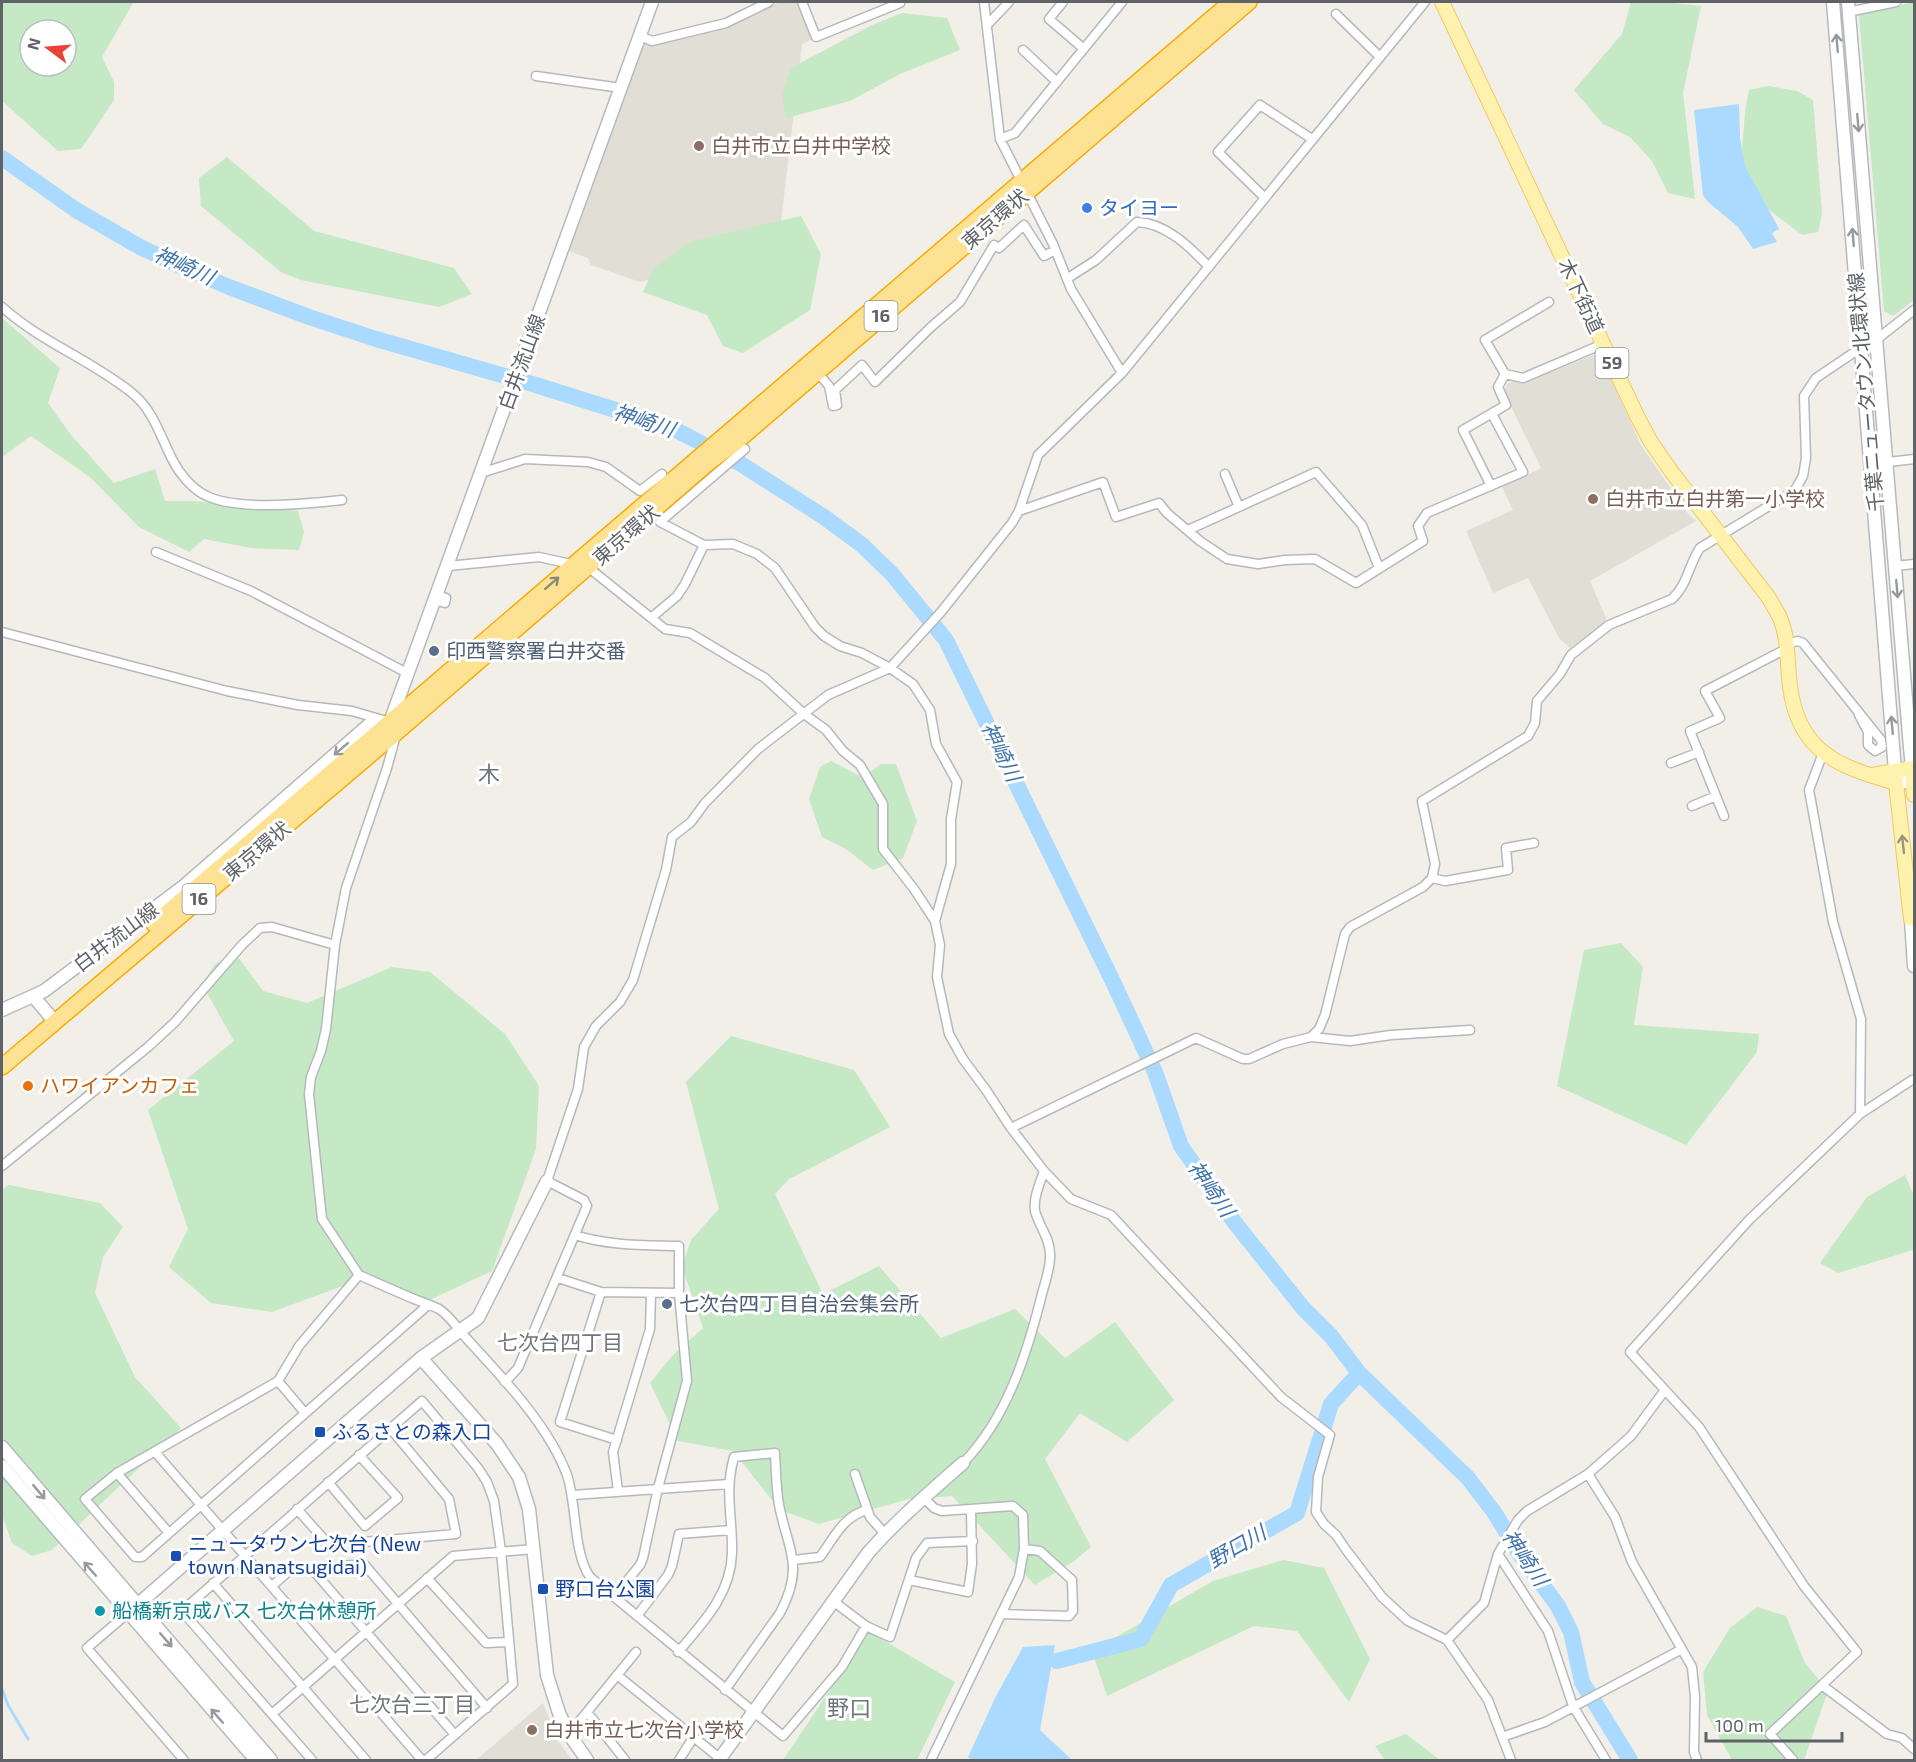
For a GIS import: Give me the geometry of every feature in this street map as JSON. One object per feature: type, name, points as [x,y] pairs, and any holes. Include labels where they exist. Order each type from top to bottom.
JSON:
[{"type":"highway","name":"東京環状","points":[[735,443],[1232,2]]},
{"type":"highway","name":"東京環状","points":[[2,1068],[52,1018],[394,727],[573,564],[735,443],[1024,187],[1250,2]]},
{"type":"highway","name":"東京環状","points":[[394,727],[483,657],[710,463]]},
{"type":"highway","name":"東京環状","points":[[2,1054],[52,1018]]},
{"type":"main road","name":"白井流山線","points":[[2,1010],[34,997],[184,886],[371,723],[394,727],[409,674],[436,597],[652,2]]},
{"type":"main road","name":"木下街道","points":[[1442,2],[1651,442],[1769,598],[1780,618],[1794,709],[1806,733],[1823,753],[1845,767],[1870,776],[1914,779]]},
{"type":"main road","name":"千葉ニュータウン北環状線","points":[[1833,2],[1896,776]]},
{"type":"main road","name":"千葉ニュータウン北環状線","points":[[1848,7],[1914,779]]},
{"type":"main road","points":[[1896,776],[1913,919],[1914,966]]},
{"type":"main road","points":[[34,997],[52,1018]]},
{"type":"main road","points":[[132,1610],[421,1358],[478,1318],[547,1181]]},
{"type":"main road","points":[[421,1358],[497,1444],[519,1477],[529,1509],[547,1675],[559,1713],[569,1734],[587,1761]]},
{"type":"main road","points":[[2,1447],[256,1761]]},
{"type":"main road","points":[[720,1760],[868,1553],[923,1497],[963,1463]]},
{"type":"main road","points":[[2,1466],[271,1761]]},
{"type":"street","points":[[640,36],[652,41],[726,23],[769,2]]},
{"type":"street","points":[[802,2],[816,37],[900,3]]},
{"type":"street","points":[[984,2],[1000,139],[1055,250],[1071,289],[1122,373]]},
{"type":"street","points":[[988,24],[1008,2]]},
{"type":"street","points":[[1063,2],[1049,19],[1084,49]]},
{"type":"street","points":[[1000,139],[1016,133],[1122,2]]},
{"type":"street","points":[[505,1382],[518,1368],[587,1206],[584,1200],[547,1181],[578,1089],[584,1047],[596,1026],[620,1002],[633,980],[666,870],[672,837],[691,822],[705,803],[758,749],[828,696],[890,668],[941,612],[1020,511],[1038,455],[1122,373],[1425,2]]},
{"type":"street","points":[[1848,7],[1896,2]]},
{"type":"street","points":[[1336,14],[1380,57]]},
{"type":"street","points":[[1023,50],[1057,82]]},
{"type":"street","points":[[536,76],[621,88]]},
{"type":"street","points":[[1264,198],[1218,152],[1260,105],[1312,139]]},
{"type":"street","points":[[1068,278],[1096,260],[1137,222],[1148,222],[1180,239],[1209,267]]},
{"type":"street","points":[[817,372],[829,386],[834,406],[837,405],[835,390],[862,365],[875,382],[960,302],[994,245],[999,248],[1024,225],[1044,256],[1055,250]]},
{"type":"street","points":[[1549,302],[1485,340],[1505,374],[1523,378],[1604,344]]},
{"type":"street","points":[[2,308],[33,332],[111,378],[133,394],[155,420],[172,460],[185,479],[207,497],[229,502],[266,504],[342,500]]},
{"type":"street","points":[[1876,340],[1914,310]]},
{"type":"street","points":[[1311,1037],[1319,1029],[1325,1015],[1345,934],[1350,927],[1423,887],[1432,878],[1435,864],[1422,801],[1528,736],[1535,723],[1537,701],[1560,674],[1571,655],[1609,625],[1672,599],[1679,592],[1692,560],[1700,548],[1795,490],[1803,476],[1806,458],[1804,396],[1816,378],[1862,347]]},
{"type":"street","points":[[1491,486],[1463,430],[1506,405],[1498,387],[1505,374]]},
{"type":"street","points":[[1020,511],[1103,482],[1116,517],[1159,503],[1167,513],[1227,559],[1258,564],[1315,559],[1356,583],[1423,541],[1418,526],[1427,513],[1523,471],[1492,414]]},
{"type":"street","points":[[735,443],[710,463],[660,522],[704,545],[733,544],[757,554],[775,568],[815,627],[824,636],[840,646],[862,653],[890,668],[913,684],[930,710],[936,744],[957,782],[951,819],[951,864],[935,921]]},
{"type":"street","points":[[481,473],[525,459],[579,461],[606,467],[640,491],[662,474]]},
{"type":"street","points":[[1872,464],[1914,459]]},
{"type":"street","points":[[1188,530],[1316,472],[1362,525],[1379,568]]},
{"type":"street","points":[[1225,474],[1239,507]]},
{"type":"street","points":[[651,618],[677,596],[704,545]]},
{"type":"street","points":[[156,552],[251,591],[409,674]]},
{"type":"street","points":[[448,566],[538,557],[589,568],[665,629],[690,633],[765,678],[804,714],[826,730],[843,751],[860,765],[883,804],[883,849],[935,921],[940,945],[937,977],[949,1034],[963,1059],[1044,1171],[1071,1199],[1111,1215],[1281,1397],[1330,1435],[1318,1477],[1316,1512],[1382,1596],[1408,1620],[1447,1640],[1488,1700],[1511,1761]]},
{"type":"street","points":[[1895,566],[1914,564]]},
{"type":"street","points":[[2,632],[227,692],[298,705],[352,711],[394,727],[387,768],[346,888],[335,945],[326,1029],[311,1077],[309,1094],[322,1219],[359,1275],[440,1310],[505,1382],[553,1445],[573,1495],[583,1568],[590,1577],[678,1652],[783,1736],[842,1667],[866,1626]]},
{"type":"street","points":[[1724,816],[1690,731],[1720,718],[1705,691],[1798,641],[1803,643],[1859,715]]},
{"type":"street","points":[[1671,763],[1699,752]]},
{"type":"street","points":[[1823,753],[1809,790],[1833,922],[1861,1019],[1860,1114]]},
{"type":"street","points":[[1692,806],[1716,796]]},
{"type":"street","points":[[1432,878],[1445,881],[1508,870],[1506,848],[1534,843]]},
{"type":"street","points":[[2,1166],[148,1047],[175,1022],[242,945],[260,928],[272,927],[335,945]]},
{"type":"street","points":[[1011,1128],[1196,1038],[1237,1058],[1250,1059],[1283,1044],[1311,1037],[1350,1041],[1391,1035],[1470,1030]]},
{"type":"street","points":[[1793,1761],[1770,1734],[1857,1652],[1804,1586],[1700,1427],[1630,1352],[1749,1220],[1860,1114],[1912,1080]]},
{"type":"street","points":[[963,1463],[996,1419],[1008,1397],[1023,1361],[1036,1319],[1050,1257],[1050,1242],[1035,1210],[1036,1196],[1044,1171]]},
{"type":"street","points":[[575,1235],[594,1241],[631,1245],[679,1246],[680,1293],[687,1380],[658,1488],[643,1558],[614,1597]]},
{"type":"street","points":[[359,1275],[299,1346],[278,1381],[117,1473],[85,1499],[135,1557],[142,1557],[429,1305]]},
{"type":"street","points":[[558,1278],[601,1292],[680,1293]]},
{"type":"street","points":[[601,1292],[560,1422],[617,1440]]},
{"type":"street","points":[[618,1491],[613,1452],[650,1329],[651,1293]]},
{"type":"street","points":[[278,1381],[305,1413]]},
{"type":"street","points":[[1447,1640],[1484,1603],[1498,1554],[1518,1520],[1527,1510],[1588,1474],[1631,1436],[1665,1390]]},
{"type":"street","points":[[155,1452],[243,1556],[272,1586],[424,1761],[513,1684],[501,1551],[494,1501],[487,1482],[469,1456],[422,1401],[243,1556],[182,1611],[312,1761]]},
{"type":"street","points":[[297,1509],[329,1545],[456,1534],[449,1499],[390,1428]]},
{"type":"street","points":[[678,1652],[708,1617],[721,1596],[730,1567],[731,1530],[728,1505],[734,1457],[775,1453],[778,1503],[794,1560],[792,1583],[780,1613],[725,1690]]},
{"type":"street","points":[[328,1482],[366,1526],[398,1498],[359,1455]]},
{"type":"street","points":[[117,1473],[169,1533]]},
{"type":"street","points":[[855,1474],[867,1510],[874,1524],[885,1534]]},
{"type":"street","points":[[1588,1474],[1615,1517],[1632,1562],[1692,1666],[1695,1697],[1694,1752],[1697,1761]]},
{"type":"street","points":[[573,1495],[729,1484]]},
{"type":"street","points":[[923,1497],[934,1508],[942,1511],[1013,1506],[1023,1515],[1024,1549],[1019,1577],[931,1761]]},
{"type":"street","points":[[909,1580],[968,1592],[973,1540],[971,1509]]},
{"type":"street","points":[[794,1560],[820,1557],[848,1517],[856,1512],[867,1510]]},
{"type":"street","points":[[637,1616],[668,1575],[678,1534],[731,1530]]},
{"type":"street","points":[[833,1601],[866,1626],[890,1637],[916,1558],[927,1543],[973,1540]]},
{"type":"street","points":[[272,1714],[453,1556],[534,1549]]},
{"type":"street","points":[[1001,1614],[1068,1616],[1073,1611],[1072,1580],[1040,1551],[1024,1549]]},
{"type":"street","points":[[1498,1554],[1548,1631],[1573,1706],[1606,1761]]},
{"type":"street","points":[[272,1586],[289,1571],[364,1564],[487,1708]]},
{"type":"street","points":[[312,1569],[455,1735]]},
{"type":"street","points":[[428,1578],[486,1643],[508,1642]]},
{"type":"street","points":[[213,1583],[366,1761]]},
{"type":"street","points":[[132,1610],[87,1648],[184,1761]]},
{"type":"street","points":[[1502,1737],[1545,1722],[1682,1649]]},
{"type":"street","points":[[569,1734],[636,1652]]},
{"type":"street","points":[[617,1675],[720,1760]]},
{"type":"street","points":[[1823,1686],[1887,1734],[1902,1738],[1914,1749]]},
{"type":"street","points":[[587,1712],[625,1761]]},
{"type":"street","points":[[679,1761],[693,1738]]},
{"type":"shaded area","name":"白井市立白井中学校","points":[[780,2],[798,2],[813,39],[802,44],[778,247],[640,282],[591,265],[588,258],[569,251],[644,43],[651,44],[722,29]]},
{"type":"shaded area","name":"白井市立白井第一小学校","points":[[1599,353],[1641,445],[1689,515],[1696,521],[1590,581],[1606,618],[1604,624],[1570,648],[1559,638],[1528,578],[1493,593],[1466,531],[1513,510],[1502,487],[1541,468],[1503,390],[1507,384],[1515,380],[1522,383]]},
{"type":"shaded area","name":"白井市立七次台小学校","points":[[543,1703],[557,1739],[572,1760],[476,1760]]},
{"type":"green space","points":[[2,2],[139,2],[133,3],[102,57],[114,82],[114,100],[81,149],[58,151],[2,101]]},
{"type":"green space","points":[[1631,2],[1701,6],[1683,93],[1695,199],[1668,193],[1652,161],[1630,137],[1603,124],[1574,90],[1622,34]]},
{"type":"green space","points":[[1914,2],[1914,300],[1893,316],[1884,311],[1859,15]]},
{"type":"green space","points":[[902,13],[947,18],[960,50],[900,74],[850,101],[786,118],[782,94],[791,68],[872,25]]},
{"type":"green space","points":[[1768,86],[1797,91],[1813,100],[1822,213],[1818,232],[1802,235],[1768,209],[1740,176],[1749,90]]},
{"type":"green space","points":[[227,157],[314,231],[454,268],[472,294],[439,307],[301,280],[281,272],[201,206],[199,178]]},
{"type":"green space","points":[[801,216],[821,254],[810,310],[743,353],[723,346],[707,315],[643,292],[654,268],[692,241]]},
{"type":"green space","points":[[2,318],[60,368],[48,403],[71,435],[114,483],[155,469],[165,501],[193,501],[298,511],[304,532],[299,550],[251,548],[204,539],[189,552],[139,527],[91,478],[31,436],[2,457]]},
{"type":"green space","points":[[831,761],[862,777],[881,764],[896,764],[917,821],[903,858],[873,870],[846,849],[822,837],[809,799],[820,767]]},
{"type":"green space","points":[[1621,943],[1643,967],[1634,1025],[1759,1034],[1757,1052],[1686,1145],[1557,1086],[1584,950]]},
{"type":"green space","points":[[238,957],[263,991],[307,1003],[392,967],[430,972],[505,1034],[539,1086],[536,1149],[492,1271],[425,1302],[364,1278],[272,1312],[211,1303],[169,1267],[188,1229],[148,1110],[234,1041],[202,984],[216,963]]},
{"type":"green space","points":[[731,1036],[854,1070],[890,1127],[789,1179],[775,1194],[823,1294],[879,1266],[941,1338],[1015,1309],[1065,1358],[1115,1322],[1174,1400],[1127,1442],[1080,1413],[1045,1459],[1091,1547],[1074,1561],[1035,1585],[952,1496],[909,1499],[819,1524],[780,1510],[733,1451],[678,1441],[650,1383],[672,1356],[703,1328],[682,1267],[691,1240],[719,1209],[686,1082]]},
{"type":"green space","points":[[1905,1175],[1914,1196],[1913,1250],[1838,1273],[1820,1263],[1867,1197]]},
{"type":"green space","points":[[9,1185],[100,1203],[123,1227],[103,1257],[95,1293],[135,1377],[181,1428],[52,1550],[32,1556],[12,1543],[2,1515],[2,1189]]},
{"type":"green space","points":[[1283,1560],[1324,1568],[1370,1659],[1349,1702],[1297,1631],[1254,1626],[1107,1696],[1092,1651],[1213,1581]]},
{"type":"green space","points":[[1757,1607],[1786,1616],[1805,1663],[1828,1691],[1804,1760],[1732,1760],[1707,1715],[1703,1672],[1730,1628]]},
{"type":"green space","points":[[869,1632],[955,1682],[917,1760],[783,1760]]},
{"type":"green space","points":[[1406,1734],[1440,1760],[1385,1760],[1375,1746]]},
{"type":"water","points":[[1739,104],[1740,138],[1745,166],[1779,229],[1772,233],[1777,242],[1753,249],[1738,227],[1703,195],[1694,110]]},
{"type":"water","points":[[1055,1645],[1040,1730],[1072,1760],[971,1760],[968,1757],[996,1696],[1023,1647]]},
{"type":"waterway","name":"神崎川","points":[[2,158],[76,210],[140,247],[229,287],[376,339],[536,385],[672,428],[741,464],[824,517],[862,545],[892,574],[946,640],[1116,988],[1155,1072],[1181,1146],[1235,1223],[1303,1308],[1331,1336],[1359,1373],[1468,1478],[1494,1512],[1521,1556],[1558,1606],[1571,1632],[1582,1682],[1630,1760]]},
{"type":"waterway","name":"野口川","points":[[1057,1661],[1141,1639],[1171,1585],[1297,1513],[1331,1404],[1359,1373]]},
{"type":"waterway","points":[[2,1689],[8,1705],[28,1739]]},
{"type":"place","name":"白井市立白井中学校","points":[[699,146]]},
{"type":"place","name":"タイヨー","points":[[1087,208]]},
{"type":"place","name":"白井市立白井第一小学校","points":[[1593,499]]},
{"type":"place","name":"印西警察署白井交番","points":[[434,651]]},
{"type":"place","name":"ハワイアンカフェ","points":[[28,1086]]},
{"type":"place","name":"七次台四丁目自治会集会所","points":[[667,1304]]},
{"type":"place","name":"ふるさとの森入口","points":[[320,1432]]},
{"type":"place","name":"ニュータウン七次台 (New town Nanatsugidai)","points":[[176,1556]]},
{"type":"place","name":"野口台公園","points":[[543,1589]]},
{"type":"place","name":"船橋新京成バス 七次台休憩所","points":[[100,1611]]},
{"type":"place","name":"白井市立七次台小学校","points":[[532,1730]]},
{"type":"district","name":"木","points":[[489,774]]},
{"type":"district","name":"七次台四丁目","points":[[560,1343]]},
{"type":"district","name":"七次台三丁目","points":[[412,1705]]},
{"type":"district","name":"野口","points":[[849,1708]]}]
